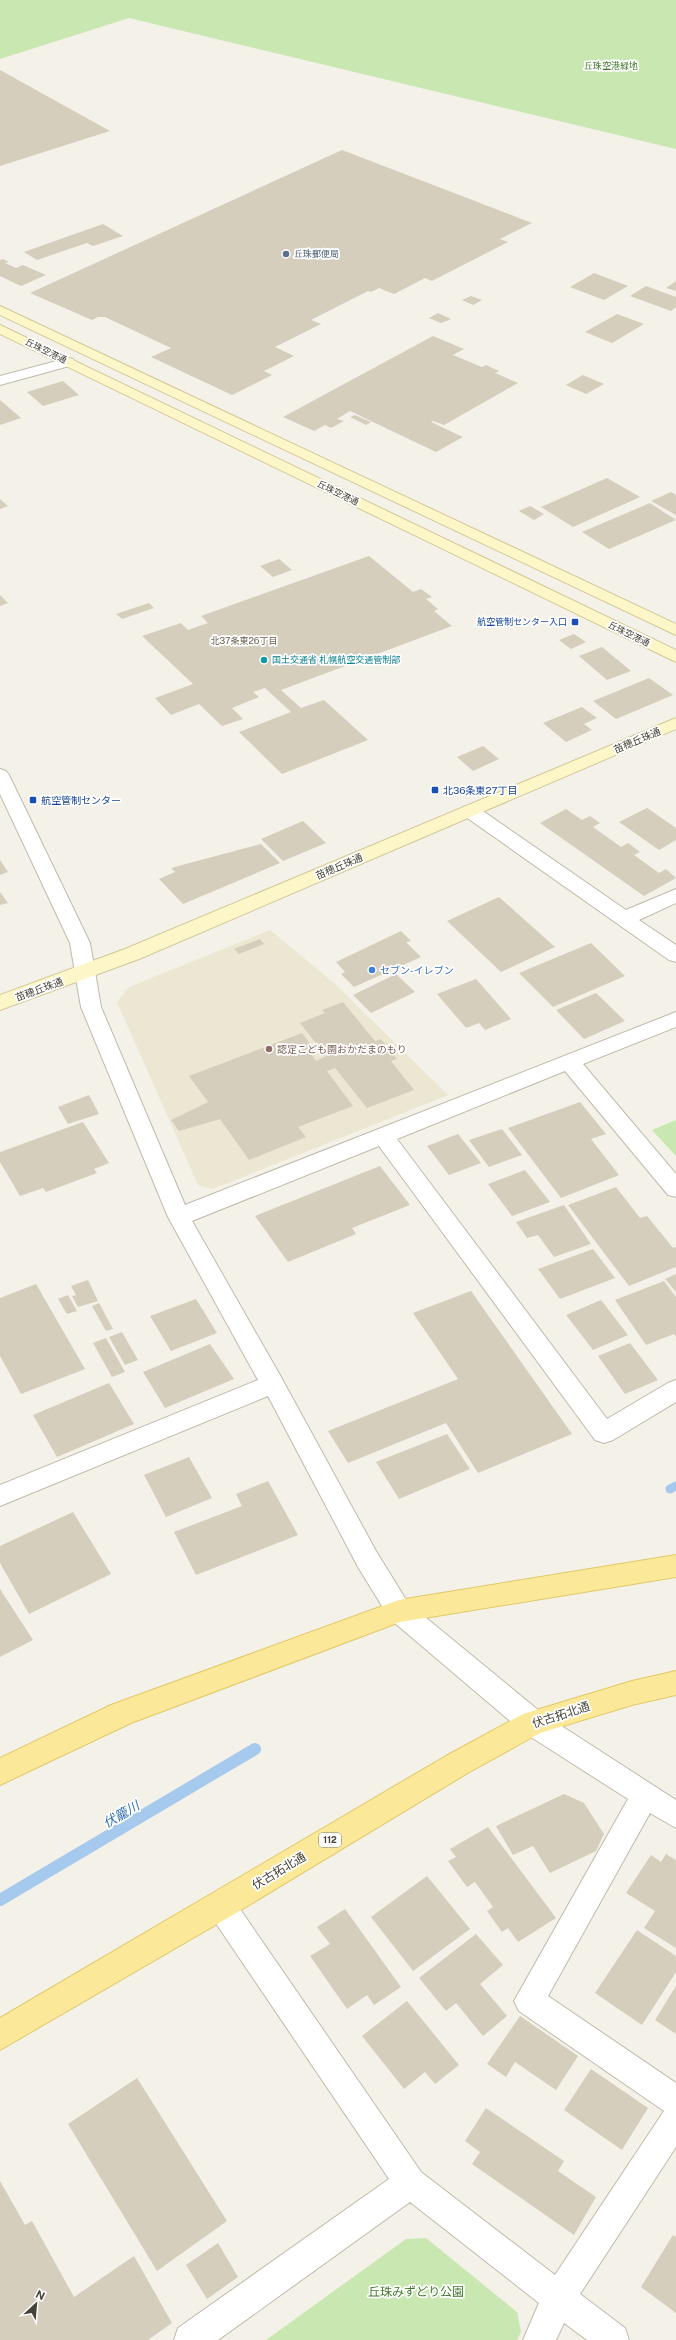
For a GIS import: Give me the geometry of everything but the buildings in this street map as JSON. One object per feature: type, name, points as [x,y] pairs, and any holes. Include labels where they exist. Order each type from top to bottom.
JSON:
[{"type":"main road","name":"丘珠空港通","points":[[0,310],[676,630]]},
{"type":"main road","name":"丘珠空港通","points":[[0,328],[676,657]]},
{"type":"main road","name":"苗穂丘珠通","points":[[0,1003],[86,972],[676,724]]},
{"type":"main road","points":[[0,1772],[121,1714],[399,1611],[676,1566]]},
{"type":"main road","name":"伏古拓北通","points":[[0,2035],[222,1906],[456,1765],[533,1723],[632,1693],[676,1683]]},
{"type":"street","points":[[0,381],[68,362]]},
{"type":"street","points":[[0,775],[80,943],[91,1007],[179,1217],[273,1384],[367,1559],[399,1611],[533,1723],[676,1815]]},
{"type":"street","points":[[470,811],[676,955]]},
{"type":"street","points":[[624,919],[676,895]]},
{"type":"street","points":[[179,1217],[676,1019]]},
{"type":"street","points":[[569,1062],[676,1189]]},
{"type":"street","points":[[383,1136],[604,1433],[676,1390]]},
{"type":"street","points":[[2,1490],[273,1384]]},
{"type":"street","points":[[645,1795],[530,2001],[676,2101]]},
{"type":"street","points":[[222,1906],[410,2183],[612,2340]]},
{"type":"street","points":[[539,2340],[559,2298],[676,2119]]},
{"type":"street","points":[[190,2340],[410,2183]]},
{"type":"shaded area","name":"認定こども園おかだまのもり","points":[[270,930],[335,984],[448,1095],[213,1189],[198,1185],[117,1002],[129,987]]},
{"type":"green space","name":"丘珠空港緑地","points":[[0,0],[676,0],[676,149],[129,18],[0,59]]},
{"type":"green space","points":[[676,1120],[676,1156],[652,1130]]},
{"type":"green space","name":"丘珠みずどり公園","points":[[426,2238],[517,2312],[521,2332],[517,2340],[266,2340],[406,2239]]},
{"type":"waterway","name":"伏籠川","points":[[670,1489],[676,1486]]},
{"type":"waterway","name":"伏籠川","points":[[0,1900],[255,1749]]},
{"type":"place","name":"丘珠郵便局","points":[[286,254]]},
{"type":"place","name":"航空管制センター入口","points":[[575,622]]},
{"type":"place","name":"国土交通省 札幌航空交通管制部","points":[[264,660]]},
{"type":"place","name":"北36条東27丁目","points":[[435,790]]},
{"type":"place","name":"航空管制センター","points":[[33,800]]},
{"type":"place","name":"セブン-イレブン","points":[[372,970]]},
{"type":"place","name":"認定こども園おかだまのもり","points":[[269,1049]]},
{"type":"district","name":"北37条東26丁目","points":[[244,641]]}]
